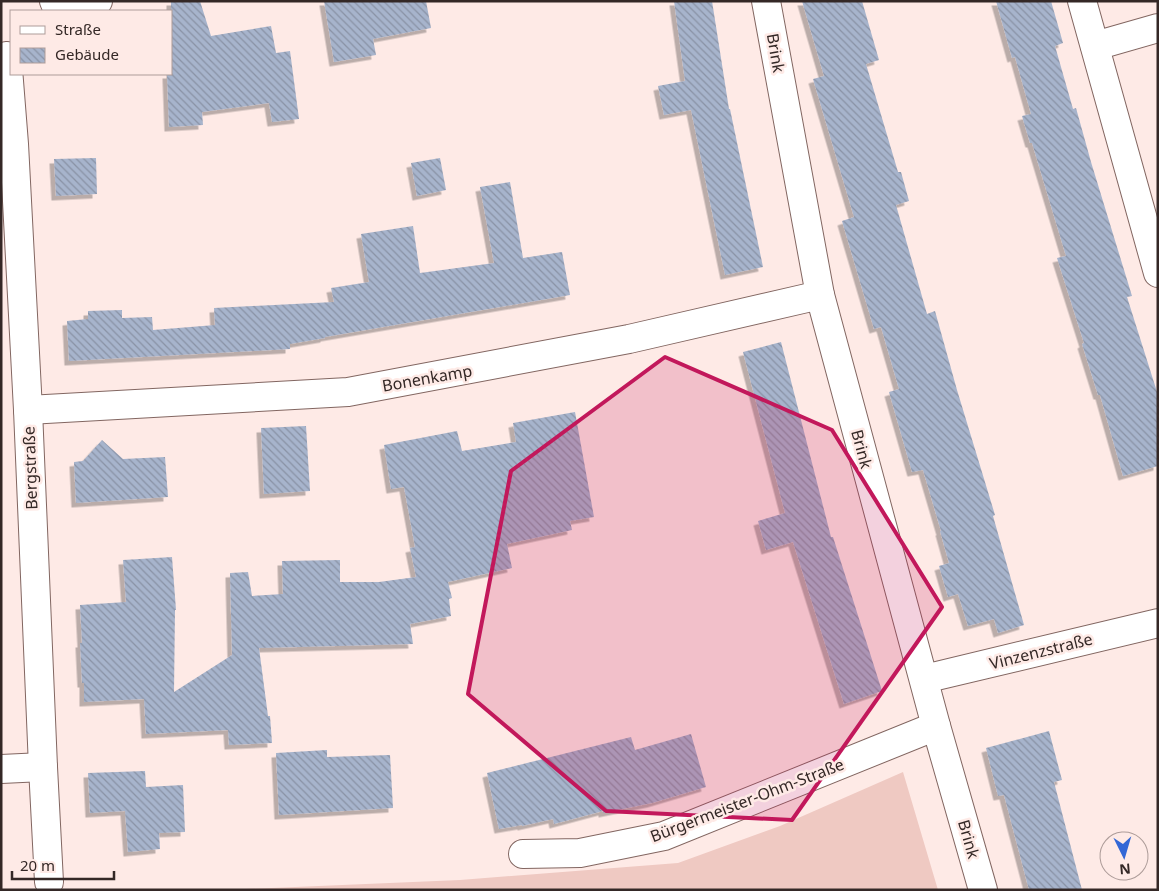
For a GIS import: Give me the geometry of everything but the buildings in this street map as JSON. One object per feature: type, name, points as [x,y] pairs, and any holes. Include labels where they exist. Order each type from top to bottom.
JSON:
[{"type":"street","points":[[81,10],[98,1]]},
{"type":"street","name":"Brink","points":[[766,1],[820,295],[936,726],[984,890]]},
{"type":"street","points":[[1082,1],[1158,273]]},
{"type":"street","points":[[1095,46],[1158,28]]},
{"type":"street","name":"Bergstraße","points":[[6,56],[14,144],[28,410],[49,882]]},
{"type":"street","name":"Bonenkamp","points":[[28,410],[348,392],[629,339],[820,295]]},
{"type":"street","name":"Vinzenzstraße","points":[[924,680],[1158,623]]},
{"type":"street","name":"Bürgermeister-Ohm-Straße","points":[[523,854],[580,853],[664,836],[936,726]]},
{"type":"street","points":[[1,769],[43,768]]},
{"type":"highlighted area","points":[[665,357],[832,430],[942,607],[792,820],[606,811],[468,694],[511,471]]},
{"type":"shaded area","points":[[903,772],[938,890],[222,890],[460,880],[678,863],[780,826]]}]
